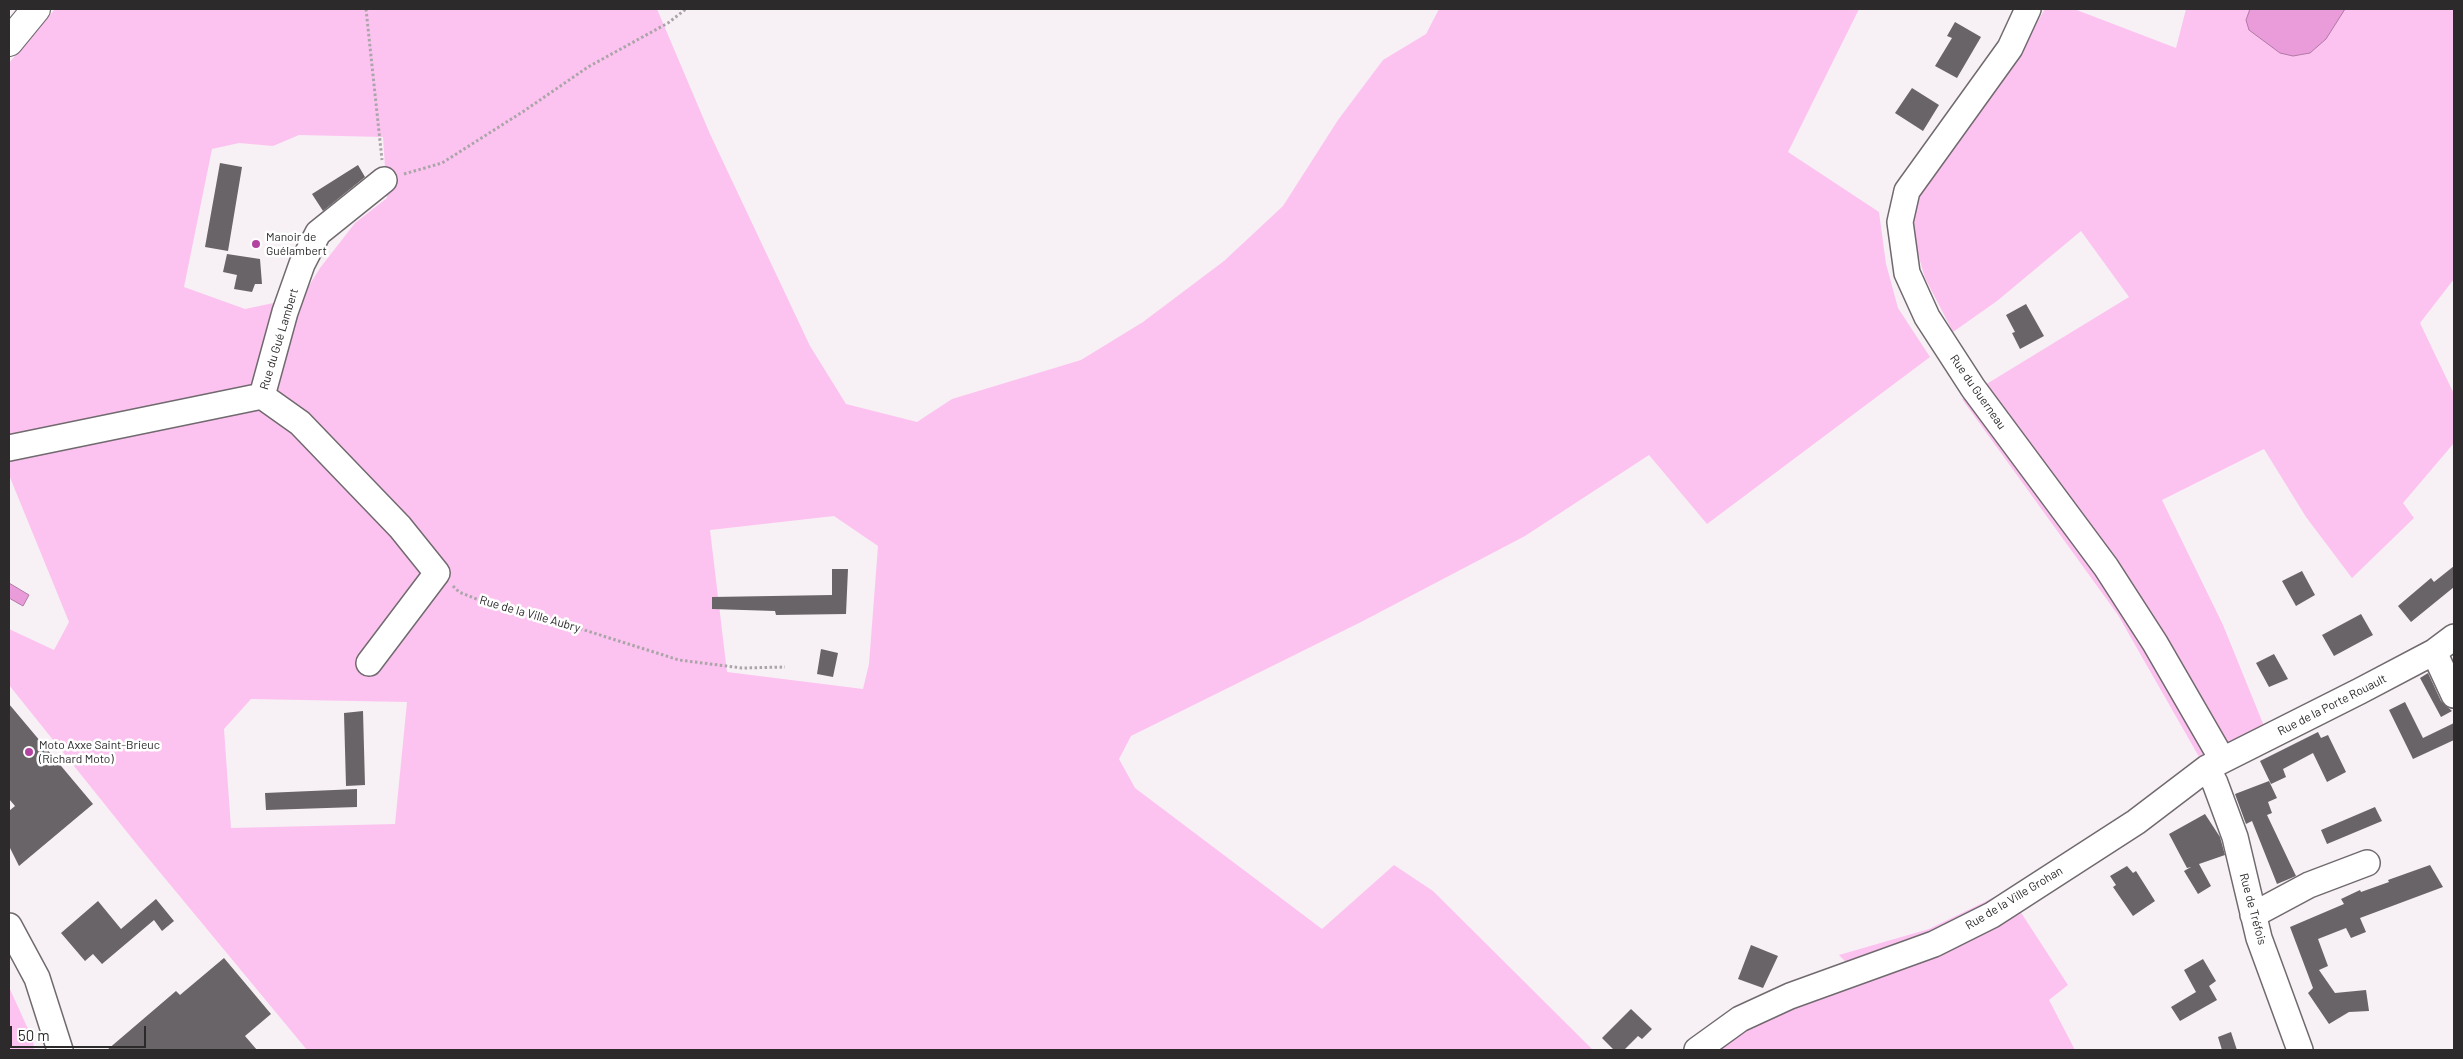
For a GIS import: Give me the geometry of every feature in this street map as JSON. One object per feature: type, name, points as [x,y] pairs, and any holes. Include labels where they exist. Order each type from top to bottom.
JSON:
[{"type":"highway","points":[[9,42],[36,9]]},
{"type":"street","name":"Rue du Guerneau","points":[[2028,9],[2010,48],[1907,191],[1900,222],[1907,273],[1927,317],[1973,388],[2106,567],[2155,643],[2215,763]]},
{"type":"street","name":"Rue du Gué Lambert","points":[[9,448],[262,396],[285,312],[302,264],[318,234],[384,180]]},
{"type":"street","points":[[262,396],[300,423],[400,527],[437,573],[369,663]]},
{"type":"street","name":"Rue de la Porte Rouault","points":[[2215,763],[2434,652],[2454,637]]},
{"type":"street","points":[[2434,652],[2454,695]]},
{"type":"street","name":"Rue de Tréfois","points":[[2215,763],[2215,783],[2235,837],[2259,938],[2300,1050]]},
{"type":"street","name":"Rue de la Ville Grohan","points":[[1697,1050],[1740,1020],[1790,996],[1934,944],[1992,915],[2136,822],[2215,763]]},
{"type":"street","points":[[2254,915],[2309,885],[2367,863]]},
{"type":"street","points":[[9,926],[37,978],[60,1050]]},
{"type":"path","points":[[366,9],[384,180],[442,163],[524,111],[588,67],[668,23],[686,9]]},
{"type":"path","name":"Rue de la Ville Aubry","points":[[437,573],[459,592],[489,604],[581,629],[679,660],[742,668],[785,667]]},
{"type":"shaded area","points":[[55,9],[657,9],[710,134],[810,346],[846,404],[917,422],[952,399],[1081,360],[1143,322],[1224,261],[1283,206],[1338,120],[1383,60],[1426,34],[1439,9],[1859,9],[1788,152],[1879,212],[1886,264],[1898,308],[1930,357],[1707,524],[1649,455],[1525,536],[1361,622],[1131,736],[1119,759],[1135,788],[1322,929],[1394,865],[1433,891],[1593,1050],[307,1050],[139,847],[9,685],[9,629],[54,650],[69,622],[9,475],[9,63]],"holes":[[[299,135],[383,137],[387,198],[355,223],[320,268],[302,297],[245,309],[184,287],[212,149],[239,143],[273,146]],[[834,516],[878,546],[869,664],[863,689],[727,672],[710,530]],[[251,699],[407,702],[395,824],[231,828],[224,729]]]},
{"type":"shaded area","points":[[2045,9],[2074,9],[2176,48],[2186,9],[2454,9],[2454,279],[2420,323],[2454,394],[2454,443],[2403,503],[2414,518],[2352,578],[2306,517],[2264,449],[2162,500],[2223,625],[2266,731],[2202,762],[2118,615],[1962,399],[2129,297],[2081,231],[1997,301],[1953,332],[1925,278],[1912,233],[1915,201],[2012,63]]},
{"type":"shaded area","points":[[2250,9],[2345,9],[2326,39],[2310,53],[2293,56],[2280,53],[2249,30],[2246,20]]},
{"type":"shaded area","points":[[9,583],[29,595],[23,606],[9,598]]},
{"type":"shaded area","points":[[2007,891],[2068,985],[2049,1000],[2075,1050],[1717,1050],[1750,1026],[1830,993],[1866,983],[1839,955],[1929,929]]},
{"type":"shaded area","points":[[9,987],[33,1040],[34,1050],[9,1050]]},
{"type":"building","points":[[1955,22],[1981,37],[1957,78],[1935,66],[1952,38],[1947,36]]},
{"type":"building","points":[[1912,88],[1939,105],[1923,131],[1895,113]]},
{"type":"building","points":[[220,163],[242,167],[228,251],[205,247]]},
{"type":"building","points":[[358,165],[365,177],[323,211],[312,194]]},
{"type":"building","points":[[227,254],[260,259],[262,284],[255,284],[252,292],[234,289],[237,275],[223,272]]},
{"type":"building","points":[[2026,304],[2044,336],[2020,349],[2012,333],[2015,332],[2006,315]]},
{"type":"building","points":[[2454,566],[2454,587],[2411,622],[2398,606],[2431,578],[2434,582]]},
{"type":"building","points":[[832,569],[848,569],[846,614],[776,615],[775,611],[712,609],[712,597],[832,595]]},
{"type":"building","points":[[2302,571],[2315,595],[2296,606],[2282,581]]},
{"type":"building","points":[[2361,614],[2373,635],[2334,656],[2322,635]]},
{"type":"building","points":[[821,649],[838,653],[833,677],[817,674]]},
{"type":"building","points":[[2274,654],[2288,679],[2269,687],[2256,663]]},
{"type":"building","points":[[2428,673],[2441,701],[2452,711],[2441,717],[2420,678]]},
{"type":"building","points":[[2405,702],[2423,738],[2454,723],[2454,740],[2413,759],[2389,710]]},
{"type":"building","name":"Moto Axxe Saint-Brieuc (Richard Moto)","points":[[9,704],[93,804],[19,866],[9,846],[9,811],[15,806],[9,799]]},
{"type":"building","points":[[363,711],[365,785],[346,786],[344,713]]},
{"type":"building","points":[[2318,732],[2321,738],[2328,735],[2346,772],[2327,782],[2313,753],[2283,769],[2286,777],[2271,784],[2260,761]]},
{"type":"building","points":[[2269,781],[2277,798],[2268,802],[2272,813],[2267,815],[2296,876],[2277,884],[2252,821],[2246,824],[2235,794]]},
{"type":"building","points":[[357,789],[357,807],[266,810],[265,793]]},
{"type":"building","points":[[2375,807],[2382,821],[2327,844],[2321,830]]},
{"type":"building","points":[[2205,814],[2220,837],[2225,855],[2199,864],[2211,886],[2198,894],[2184,871],[2191,867],[2187,868],[2169,834]]},
{"type":"building","points":[[2430,865],[2443,887],[2360,918],[2366,932],[2351,938],[2346,928],[2318,939],[2328,966],[2319,970],[2335,993],[2366,990],[2369,1011],[2349,1012],[2329,1024],[2308,993],[2313,988],[2290,927],[2344,904],[2341,899],[2360,890],[2361,892],[2389,882],[2388,880]]},
{"type":"building","points":[[2127,866],[2133,873],[2136,871],[2155,901],[2133,916],[2113,887],[2116,885],[2110,876]]},
{"type":"building","points":[[156,899],[174,921],[162,931],[154,920],[102,964],[93,954],[85,961],[61,933],[98,901],[121,929]]},
{"type":"building","points":[[1751,945],[1778,956],[1763,988],[1738,979]]},
{"type":"building","points":[[224,958],[271,1014],[245,1036],[257,1050],[107,1050],[176,991],[180,995]]},
{"type":"building","points":[[2203,959],[2216,981],[2209,986],[2217,1000],[2180,1021],[2171,1007],[2196,992],[2184,970]]},
{"type":"building","points":[[1631,1009],[1652,1029],[1642,1039],[1638,1036],[1624,1050],[1614,1050],[1602,1038]]},
{"type":"building","points":[[2231,1032],[2237,1050],[2222,1050],[2218,1037]]},
{"type":"place","name":"Manoir de Guélambert","points":[[256,244]]},
{"type":"place","name":"Moto Axxe Saint-Brieuc (Richard Moto)","points":[[29,752]]}]
